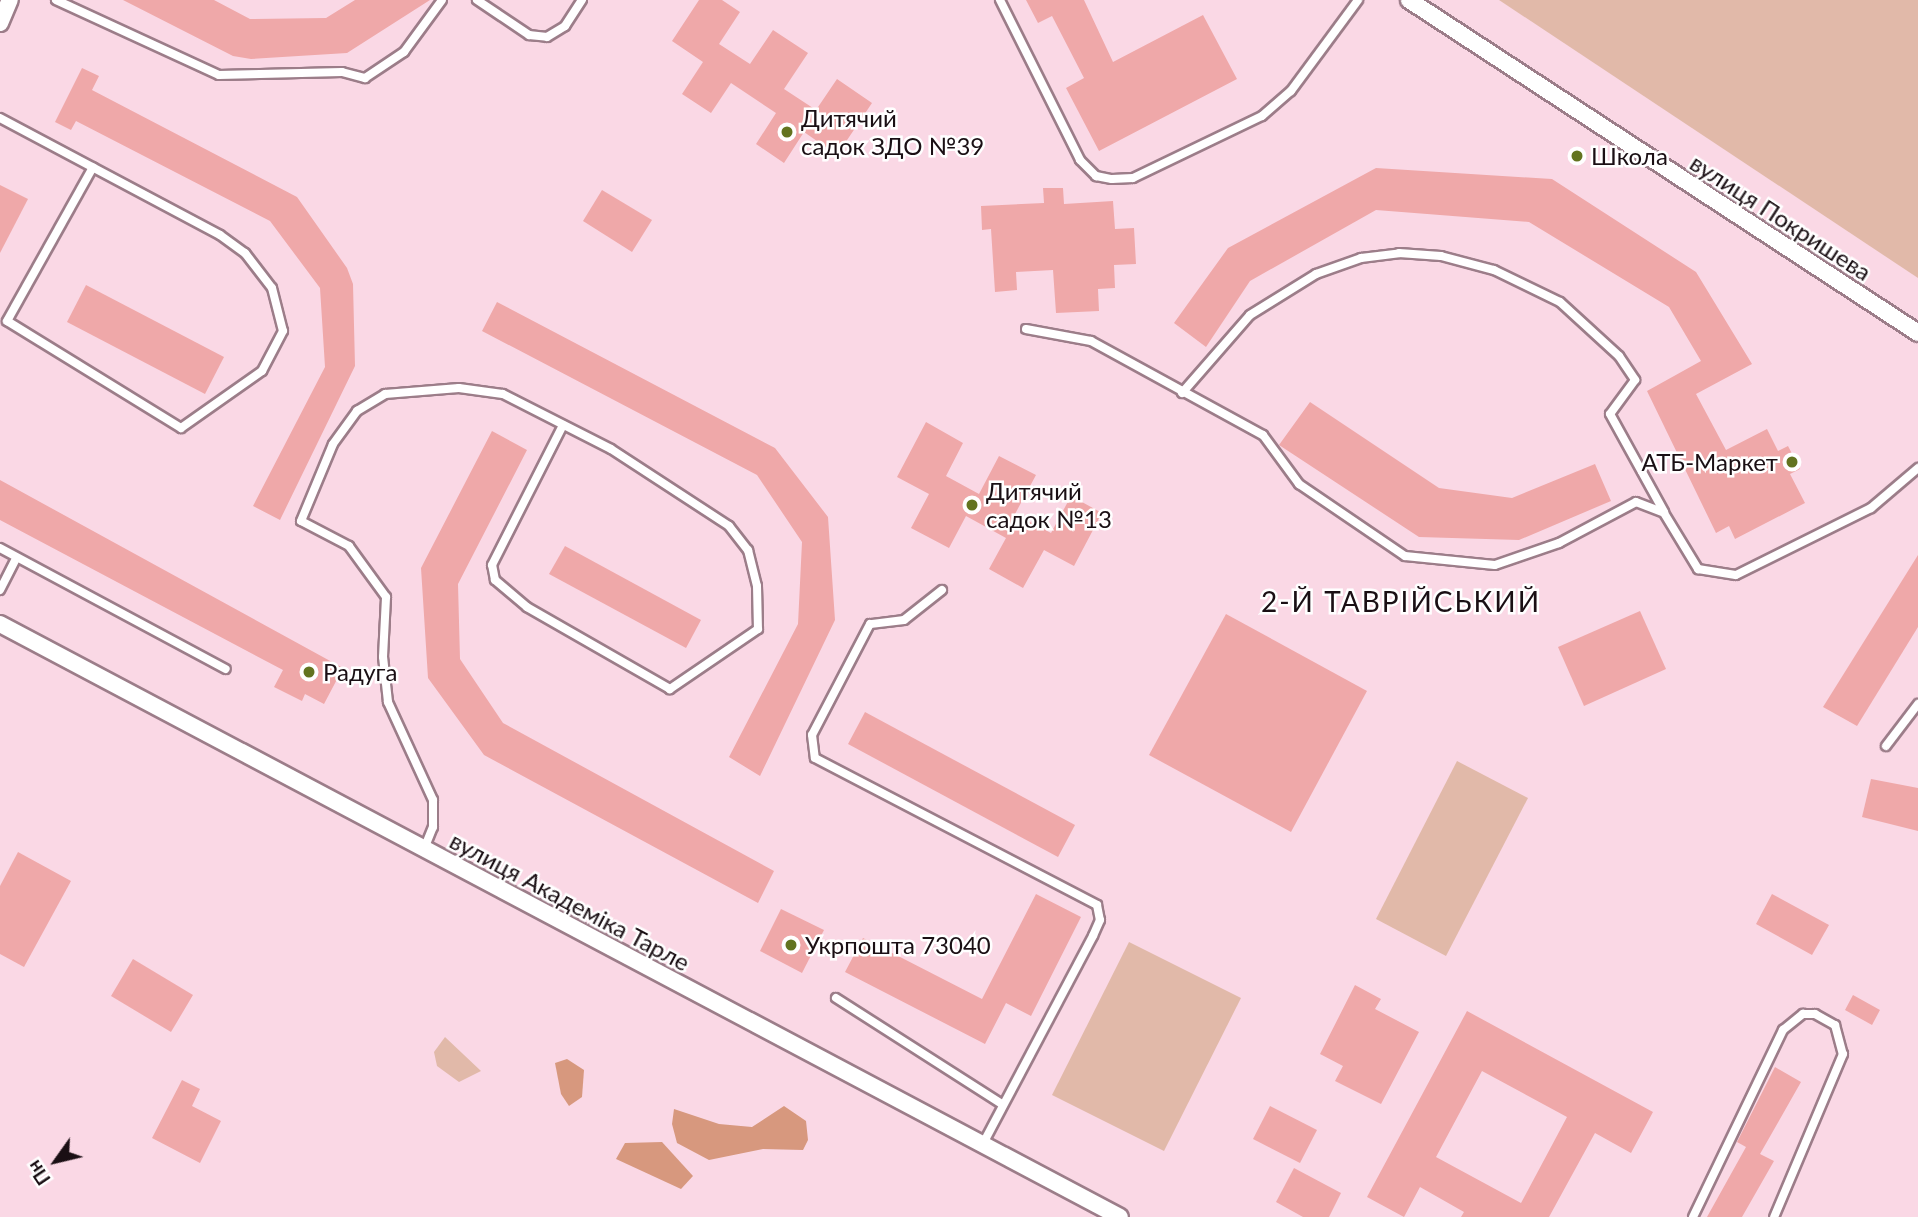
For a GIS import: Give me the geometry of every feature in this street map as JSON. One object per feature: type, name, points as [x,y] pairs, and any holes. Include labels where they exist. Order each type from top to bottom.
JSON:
[{"type":"street","points":[[0,23],[10,0]]},
{"type":"street","name":"вулиця Покришева","points":[[1409,0],[1918,333]]},
{"type":"street","name":"вулиця Академіка Тарле","points":[[0,624],[1120,1217]]},
{"type":"lane","points":[[56,0],[219,75],[342,72],[365,78],[404,52],[442,0]]},
{"type":"lane","points":[[477,0],[529,35],[547,37],[565,26],[582,0]]},
{"type":"lane","points":[[1000,0],[1080,160],[1096,177],[1112,179],[1133,178],[1262,116],[1291,91],[1358,0]]},
{"type":"lane","points":[[0,118],[93,167],[220,235],[245,253],[272,288],[282,331],[262,371],[181,428],[7,321],[93,167]]},
{"type":"lane","points":[[1182,393],[1250,315],[1316,274],[1373,256],[1441,256],[1494,270],[1560,302],[1619,356],[1635,380],[1610,415],[1664,513],[1699,569],[1736,575],[1871,508],[1918,468]]},
{"type":"lane","points":[[1026,328],[1091,341],[1263,435],[1299,484],[1405,556],[1495,565],[1559,543],[1636,502],[1664,513]]},
{"type":"lane","points":[[424,849],[433,827],[433,800],[388,702],[383,657],[386,597],[349,547],[301,521],[333,444],[357,411],[385,394],[459,388],[503,394],[611,449],[729,526],[748,550],[757,586],[758,629],[670,689],[538,613],[495,580],[492,565],[563,425]]},
{"type":"lane","points":[[0,548],[226,668]]},
{"type":"lane","points":[[0,590],[16,558]]},
{"type":"lane","points":[[942,590],[904,620],[870,624],[812,735],[815,758],[1097,905],[1100,920],[1093,936],[982,1144]]},
{"type":"lane","points":[[1886,746],[1918,704]]},
{"type":"lane","points":[[836,998],[1003,1105]]},
{"type":"lane","points":[[1693,1217],[1783,1030],[1803,1014],[1815,1014],[1835,1025],[1843,1054],[1774,1217]]},
{"type":"shaded area","points":[[1499,0],[1918,0],[1918,278]]},
{"type":"shaded area","points":[[1457,761],[1528,798],[1446,956],[1376,919]]},
{"type":"shaded area","points":[[1129,942],[1241,998],[1164,1151],[1052,1095]]},
{"type":"shaded area","points":[[445,1037],[481,1071],[459,1082],[437,1066],[434,1052]]},
{"type":"shaded area","points":[[567,1059],[584,1070],[582,1097],[569,1106],[561,1094],[555,1063]]},
{"type":"shaded area","points":[[784,1106],[806,1121],[808,1140],[803,1150],[763,1149],[709,1160],[677,1143],[672,1124],[674,1109],[719,1124],[752,1127]]},
{"type":"shaded area","points":[[662,1142],[693,1176],[681,1189],[616,1159],[625,1143]]},
{"type":"building","points":[[123,0],[214,0],[250,19],[326,18],[355,0],[430,0],[347,53],[251,59],[233,56]]},
{"type":"building","points":[[699,0],[722,0],[740,12],[719,44],[750,64],[773,30],[808,53],[784,89],[816,110],[837,79],[872,103],[837,155],[804,132],[784,163],[756,144],[776,113],[731,83],[711,113],[682,94],[703,62],[672,41]]},
{"type":"building","points":[[1026,0],[1084,0],[1113,62],[1203,15],[1237,79],[1099,151],[1066,88],[1084,78],[1052,16],[1038,23]]},
{"type":"building","points":[[82,68],[99,76],[92,90],[297,197],[347,268],[353,284],[355,366],[280,520],[253,506],[325,367],[320,288],[270,221],[76,121],[71,130],[55,122]]},
{"type":"building","points":[[1376,168],[1552,179],[1696,272],[1752,364],[1696,394],[1726,450],[1767,429],[1778,451],[1788,446],[1800,469],[1790,474],[1805,503],[1735,539],[1729,526],[1716,533],[1647,391],[1701,361],[1669,307],[1529,222],[1376,210],[1250,281],[1206,347],[1174,323],[1228,248]]},
{"type":"building","points":[[0,185],[28,199],[0,253]]},
{"type":"building","points":[[1043,188],[1063,188],[1064,204],[1113,201],[1115,229],[1134,228],[1136,264],[1114,265],[1115,288],[1098,289],[1099,311],[1056,313],[1053,270],[1016,272],[1017,290],[995,292],[991,229],[982,230],[981,206],[1044,203]]},
{"type":"building","points":[[602,190],[652,220],[632,252],[583,221]]},
{"type":"building","points":[[86,285],[224,357],[205,394],[67,322]]},
{"type":"building","points":[[497,302],[775,448],[828,517],[835,620],[760,776],[729,757],[798,624],[802,542],[757,475],[482,331]]},
{"type":"building","points":[[1310,402],[1439,488],[1512,498],[1595,464],[1611,501],[1519,540],[1419,537],[1279,445]]},
{"type":"building","name":"Дитячий садок №13","points":[[926,422],[963,443],[946,476],[979,494],[999,456],[1036,475],[1015,514],[1051,533],[1071,496],[1102,513],[1074,566],[1044,550],[1023,588],[989,569],[1006,538],[966,516],[949,548],[911,528],[929,494],[897,477]]},
{"type":"building","points":[[492,431],[527,450],[458,584],[460,659],[503,723],[774,871],[758,903],[484,755],[428,678],[421,568]]},
{"type":"building","points":[[0,480],[343,668],[324,704],[305,694],[302,701],[274,687],[283,670],[0,520]]},
{"type":"building","points":[[565,546],[701,620],[686,648],[549,574]]},
{"type":"building","points":[[1918,555],[1918,627],[1857,726],[1823,707]]},
{"type":"building","points":[[1640,611],[1666,669],[1584,706],[1558,647]]},
{"type":"building","points":[[1226,614],[1367,691],[1291,832],[1149,755]]},
{"type":"building","points":[[865,712],[1075,825],[1058,857],[848,744]]},
{"type":"building","points":[[1871,779],[1918,788],[1918,831],[1862,817]]},
{"type":"building","points":[[18,852],[71,881],[24,967],[0,954],[0,886]]},
{"type":"building","points":[[1036,894],[1081,917],[1031,1016],[1006,1003],[985,1044],[845,972],[863,938],[982,999]]},
{"type":"building","points":[[1772,894],[1829,925],[1812,955],[1756,924]]},
{"type":"building","points":[[781,909],[824,930],[802,973],[760,951]]},
{"type":"building","points":[[133,959],[193,995],[171,1032],[111,996]]},
{"type":"building","points":[[1355,985],[1381,999],[1375,1009],[1419,1032],[1381,1104],[1335,1081],[1343,1066],[1320,1054]]},
{"type":"building","points":[[1853,995],[1880,1010],[1872,1025],[1845,1010]]},
{"type":"building","points":[[1467,1011],[1653,1112],[1631,1153],[1595,1133],[1549,1217],[1461,1217],[1464,1212],[1420,1187],[1404,1217],[1367,1197]],"holes":[[[1482,1071],[1567,1117],[1521,1203],[1436,1157]]]},
{"type":"building","points":[[1775,1067],[1801,1082],[1760,1154],[1774,1161],[1742,1217],[1707,1217],[1746,1147],[1737,1142]]},
{"type":"building","points":[[182,1080],[200,1089],[192,1106],[221,1121],[200,1163],[152,1138]]},
{"type":"building","points":[[1270,1106],[1317,1130],[1300,1163],[1253,1139]]},
{"type":"building","points":[[1294,1168],[1341,1193],[1329,1217],[1303,1217],[1276,1202]]},
{"type":"place","name":"Дитячий садок ЗДО №39","points":[[787,132]]},
{"type":"place","name":"Школа","points":[[1577,156]]},
{"type":"place","name":"АТБ-Маркет","points":[[1792,462]]},
{"type":"place","name":"Дитячий садок №13","points":[[972,505]]},
{"type":"place","name":"Радуга","points":[[309,672]]},
{"type":"place","name":"Укрпошта 73040","points":[[791,945]]},
{"type":"district","name":"2-Й ТАВРІЙСЬКИЙ","points":[[1401,601]]}]
